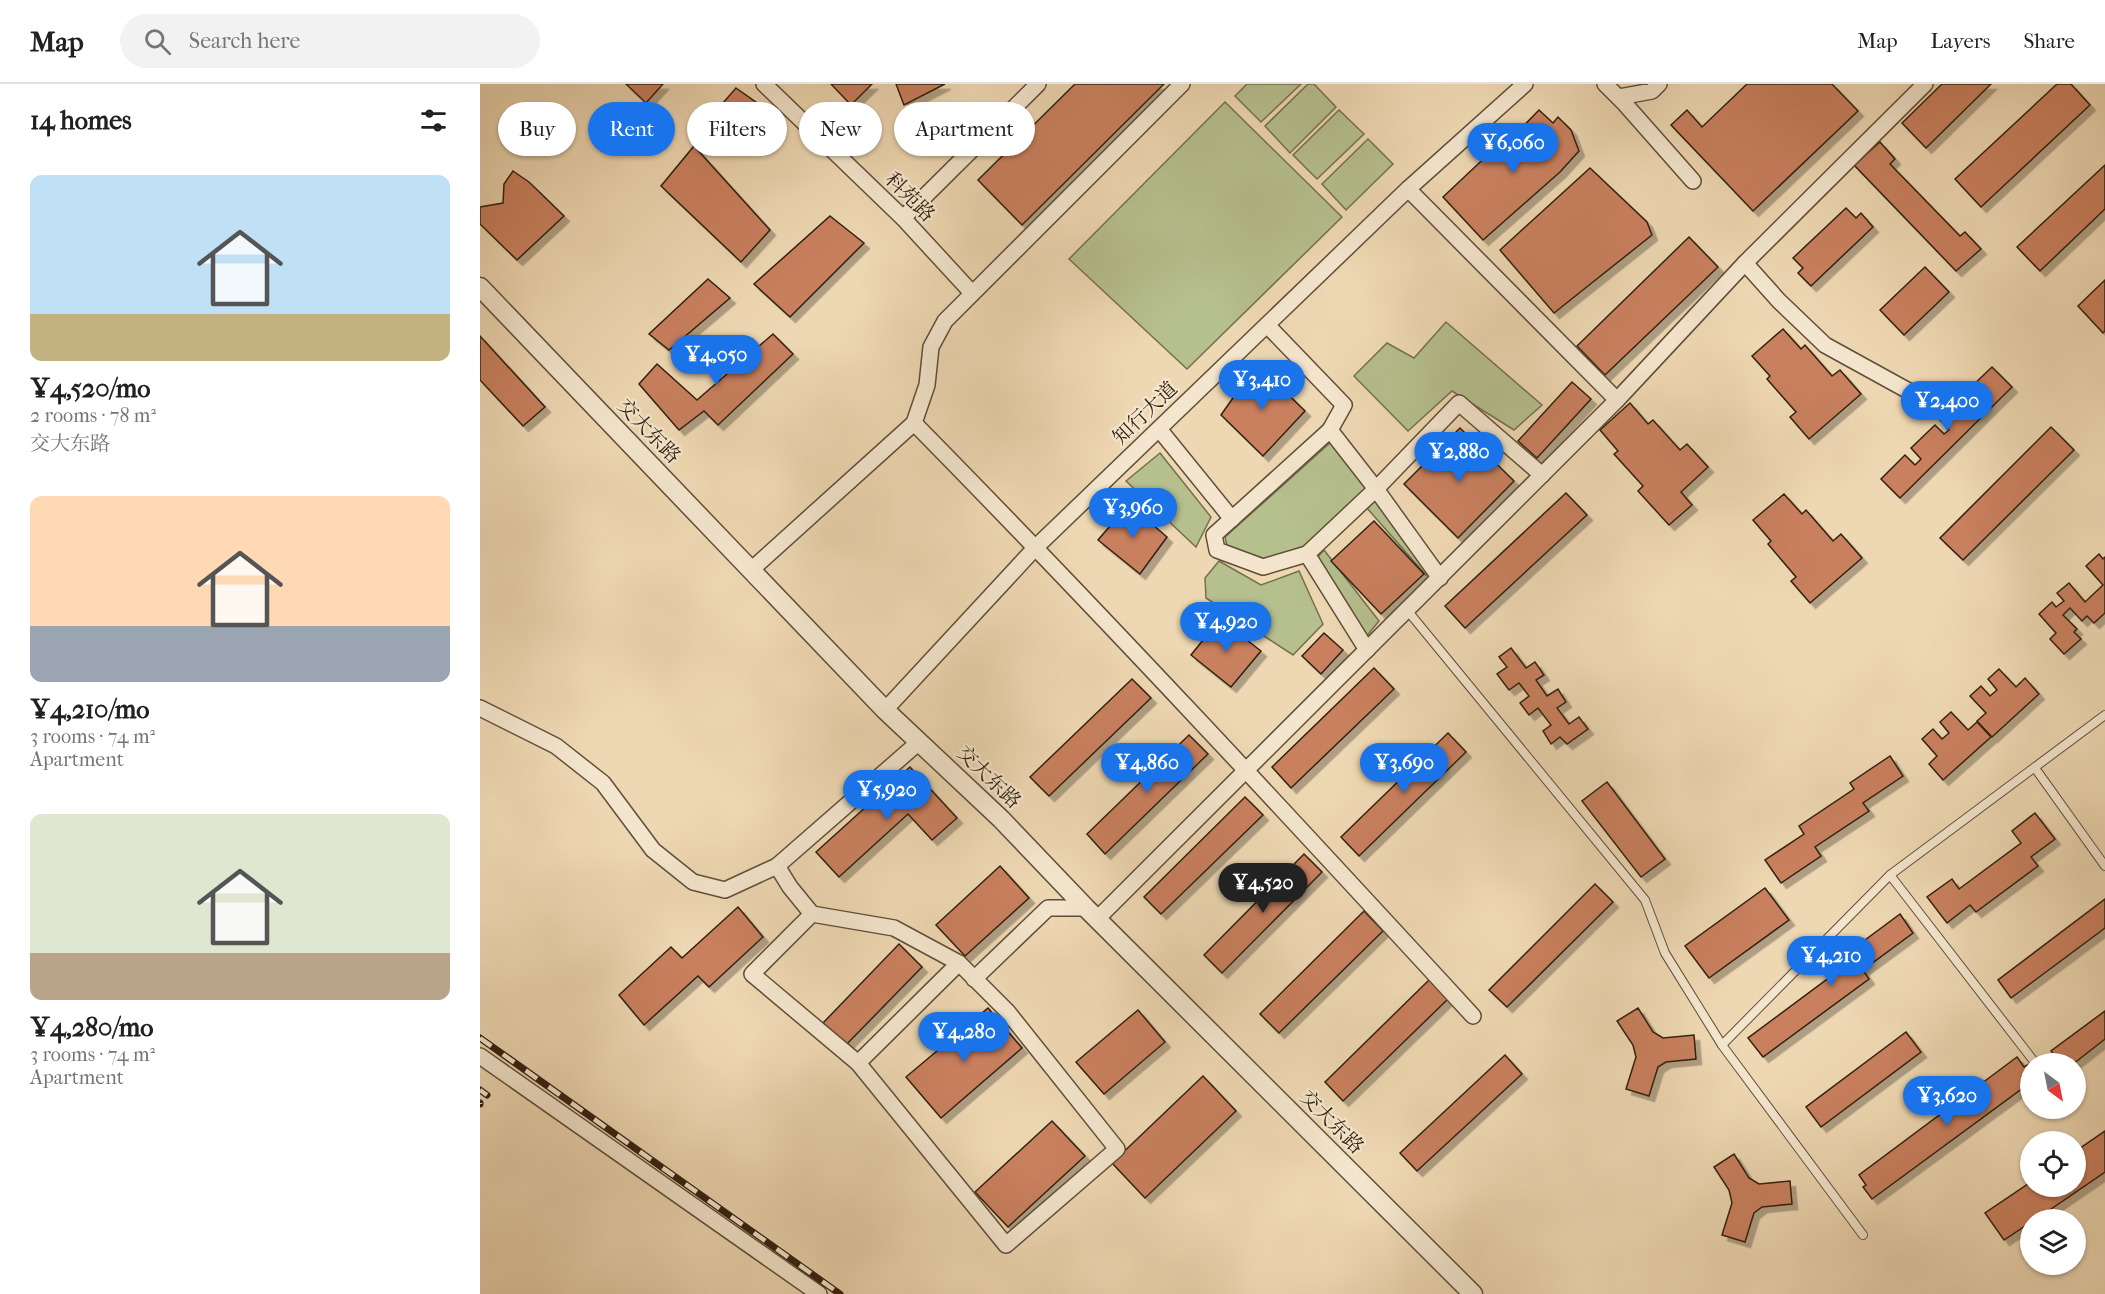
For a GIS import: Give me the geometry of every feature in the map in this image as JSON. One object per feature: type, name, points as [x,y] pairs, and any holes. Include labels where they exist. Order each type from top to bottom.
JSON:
[{"type":"street","name":"科苑路","points":[[764,84],[903,218],[972,293]]},
{"type":"street","points":[[903,218],[1038,84]]},
{"type":"street","points":[[752,570],[914,423],[927,385],[931,347],[945,321],[1182,84]]},
{"type":"street","name":"知行大道","points":[[885,710],[1036,547],[1408,189],[1525,84]]},
{"type":"street","points":[[1605,84],[1693,181]]},
{"type":"street","points":[[1618,97],[1652,91],[1659,84]]},
{"type":"street","points":[[974,979],[1048,908],[1092,914],[1248,771],[1617,400],[1745,263],[1925,84]]},
{"type":"street","points":[[1408,189],[1617,400]]},
{"type":"street","points":[[1745,263],[1779,301],[1825,345],[1925,400]]},
{"type":"street","name":"交大东路","points":[[480,288],[885,710],[1001,819],[1092,914],[1473,1294]]},
{"type":"street","points":[[1267,325],[1344,405],[1330,430],[1214,535],[1217,550],[1263,567],[1307,554],[1376,489],[1459,403],[1542,475]]},
{"type":"street","points":[[914,423],[1036,547],[1248,771],[1473,1016]]},
{"type":"street","points":[[1159,429],[1232,519]]},
{"type":"street","points":[[1330,430],[1440,578]]},
{"type":"street","points":[[1307,554],[1367,650]]},
{"type":"street","points":[[480,708],[556,746],[586,768],[603,783],[653,850],[693,882],[725,890],[777,866],[919,742]]},
{"type":"street","points":[[777,866],[790,887],[812,914],[894,928],[959,963],[1007,1011],[1118,1149],[1006,1245],[858,1063],[752,974],[812,914]]},
{"type":"street","points":[[858,1063],[959,963]]},
{"type":"street","points":[[480,1056],[819,1294]]},
{"type":"lane","points":[[1407,610],[1645,900],[1665,953],[1722,1045],[1863,1235]]},
{"type":"lane","points":[[1722,1045],[1890,875],[2105,715]]},
{"type":"lane","points":[[2035,768],[2105,866]]},
{"type":"lane","points":[[1890,875],[2028,1053]]},
{"type":"green space","points":[[1247,84],[1301,84],[1261,122],[1235,96]]},
{"type":"green space","points":[[1308,84],[1314,84],[1336,107],[1290,153],[1265,126]]},
{"type":"green space","points":[[1225,102],[1342,217],[1187,369],[1069,259]]},
{"type":"green space","points":[[1339,110],[1364,134],[1317,179],[1293,155]]},
{"type":"green space","points":[[1368,139],[1393,164],[1346,210],[1322,184]]},
{"type":"green space","points":[[1446,322],[1542,405],[1514,430],[1452,391],[1408,431],[1354,376],[1387,343],[1414,358]]},
{"type":"green space","points":[[1331,442],[1368,487],[1305,548],[1268,560],[1227,546],[1225,537]]},
{"type":"green space","points":[[1160,453],[1211,517],[1196,547],[1126,481]]},
{"type":"green space","points":[[1375,499],[1430,570],[1426,575],[1366,507]]},
{"type":"green space","points":[[1324,550],[1379,621],[1366,637],[1315,560]]},
{"type":"green space","points":[[1219,561],[1261,585],[1299,571],[1323,624],[1293,655],[1206,598],[1205,578]]},
{"type":"building","points":[[626,84],[663,84],[645,102]]},
{"type":"building","points":[[831,84],[872,84],[854,102],[848,102]]},
{"type":"building","points":[[896,84],[945,84],[910,102],[903,102]]},
{"type":"building","points":[[1075,84],[1164,84],[1022,225],[978,180],[1002,156],[1035,156],[1035,124]]},
{"type":"building","points":[[1747,84],[1832,84],[1858,111],[1753,211],[1671,125],[1687,110],[1702,127]]},
{"type":"building","points":[[1942,84],[1991,84],[1926,148],[1902,123]]},
{"type":"building","points":[[2057,84],[2071,84],[2090,105],[1981,207],[1955,179]]},
{"type":"building","points":[[736,88],[756,102],[724,102]]},
{"type":"building","points":[[1539,110],[1553,123],[1558,117],[1571,130],[1579,151],[1560,172],[1483,240],[1443,197],[1495,148],[1500,150]]},
{"type":"building","points":[[1880,142],[1895,159],[1890,164],[1960,236],[1965,232],[1981,249],[1956,271],[1854,165]]},
{"type":"building","points":[[687,154],[703,156],[770,230],[741,262],[661,186]]},
{"type":"building","points":[[2105,165],[2105,209],[2040,271],[2017,247]]},
{"type":"building","points":[[1590,168],[1647,222],[1652,235],[1554,313],[1500,250]]},
{"type":"building","points":[[513,171],[529,182],[564,216],[517,260],[480,224],[480,207],[503,203],[504,184]]},
{"type":"building","points":[[1846,208],[1856,218],[1861,213],[1873,227],[1811,286],[1798,273],[1803,268],[1793,258]]},
{"type":"building","points":[[830,216],[864,243],[790,317],[754,284]]},
{"type":"building","points":[[1689,237],[1718,267],[1605,375],[1577,346]]},
{"type":"building","points":[[1925,267],[1949,292],[1904,335],[1880,310]]},
{"type":"building","points":[[708,279],[730,298],[669,350],[649,334]]},
{"type":"building","points":[[2105,280],[2105,331],[2103,333],[2078,306]]},
{"type":"building","points":[[1783,329],[1801,349],[1805,345],[1832,376],[1840,370],[1861,394],[1809,439],[1790,417],[1796,412],[1767,379],[1770,376],[1752,356]]},
{"type":"building","points":[[773,334],[793,354],[718,425],[704,411],[679,430],[639,384],[657,364],[697,400]]},
{"type":"building","points":[[480,336],[545,407],[523,426],[480,380]]},
{"type":"building","points":[[1257,364],[1305,411],[1263,456],[1221,415]]},
{"type":"building","points":[[1992,367],[2012,387],[1900,498],[1881,479],[1905,455],[1915,465],[1921,459],[1911,448],[1935,425],[1944,434],[1949,430],[1939,419],[1963,396],[1973,406],[1978,400],[1968,390]]},
{"type":"building","points":[[1572,382],[1591,399],[1537,458],[1518,441]]},
{"type":"building","points":[[1630,403],[1648,424],[1653,420],[1680,450],[1687,444],[1708,467],[1681,492],[1692,505],[1669,525],[1638,491],[1643,486],[1614,454],[1618,451],[1600,430]]},
{"type":"building","points":[[2051,427],[2074,450],[1963,560],[1940,538]]},
{"type":"building","points":[[1460,428],[1514,481],[1458,538],[1404,484]]},
{"type":"building","points":[[1566,493],[1587,515],[1465,628],[1445,606]]},
{"type":"building","points":[[1784,494],[1802,514],[1806,510],[1833,541],[1841,534],[1862,558],[1810,603],[1791,581],[1796,577],[1768,544],[1771,541],[1753,520]]},
{"type":"building","points":[[1129,504],[1167,537],[1140,574],[1098,540]]},
{"type":"building","points":[[1374,521],[1424,574],[1381,614],[1331,561]]},
{"type":"building","points":[[2099,554],[2103,559],[2105,557],[2105,613],[2094,623],[2087,616],[2082,621],[2070,608],[2063,615],[2077,629],[2074,632],[2081,639],[2064,654],[2050,639],[2056,633],[2039,614],[2052,602],[2056,607],[2064,601],[2057,593],[2069,583],[2085,602],[2103,585],[2086,566]]},
{"type":"building","points":[[1220,619],[1261,651],[1231,687],[1191,655]]},
{"type":"building","points":[[1324,633],[1343,650],[1321,674],[1302,656]]},
{"type":"building","points":[[1511,648],[1526,668],[1535,662],[1544,675],[1536,680],[1547,696],[1558,689],[1566,702],[1557,708],[1569,724],[1579,717],[1588,729],[1567,744],[1560,737],[1551,744],[1543,731],[1551,725],[1538,708],[1529,715],[1520,703],[1529,696],[1519,683],[1509,690],[1497,674],[1507,667],[1499,657]]},
{"type":"building","points":[[1374,668],[1394,689],[1291,788],[1272,767]]},
{"type":"building","points":[[1999,669],[2016,687],[2025,678],[2039,694],[1992,737],[1977,721],[1986,713],[1970,696],[1981,686],[1990,696],[1997,690],[1988,679]]},
{"type":"building","points":[[1132,679],[1151,698],[1049,796],[1030,777]]},
{"type":"building","points":[[1951,712],[1968,730],[1977,722],[1991,737],[1943,780],[1929,764],[1937,756],[1922,739],[1933,729],[1942,739],[1949,733],[1940,722]]},
{"type":"building","points":[[1448,733],[1466,752],[1359,856],[1341,837]]},
{"type":"building","points":[[1189,735],[1208,754],[1105,854],[1087,834]]},
{"type":"building","points":[[1890,756],[1903,776],[1863,803],[1869,811],[1815,847],[1821,856],[1781,883],[1765,860],[1804,834],[1799,826],[1854,789],[1850,783]]},
{"type":"building","points":[[910,767],[957,818],[932,840],[908,814],[839,877],[816,852]]},
{"type":"building","points":[[1607,782],[1665,859],[1641,877],[1582,801]]},
{"type":"building","points":[[1245,797],[1263,815],[1161,914],[1144,897]]},
{"type":"building","points":[[2035,813],[2055,839],[2031,857],[2038,866],[1976,912],[1970,905],[1947,923],[1927,897],[1952,879],[1959,889],[2021,843],[2012,831]]},
{"type":"building","points":[[1304,854],[1322,872],[1222,973],[1204,955]]},
{"type":"building","points":[[1000,866],[1029,898],[965,956],[936,925]]},
{"type":"building","points":[[1595,884],[1613,902],[1507,1007],[1489,990]]},
{"type":"building","points":[[1765,888],[1789,920],[1709,978],[1685,946]]},
{"type":"building","points":[[2105,899],[2105,928],[2011,998],[1998,980]]},
{"type":"building","points":[[738,907],[763,937],[709,987],[698,976],[644,1025],[619,995],[671,947],[682,958]]},
{"type":"building","points":[[1364,911],[1383,931],[1279,1033],[1260,1014]]},
{"type":"building","points":[[1900,914],[1913,933],[1863,970],[1869,979],[1763,1057],[1748,1038],[1850,962],[1845,955]]},
{"type":"building","points":[[899,944],[922,967],[846,1045],[823,1023]]},
{"type":"building","points":[[1430,979],[1449,998],[1343,1101],[1325,1082]]},
{"type":"building","points":[[988,1008],[1022,1048],[941,1118],[906,1077]]},
{"type":"building","points":[[1638,1008],[1653,1032],[1663,1038],[1694,1035],[1696,1059],[1666,1062],[1658,1067],[1649,1096],[1626,1089],[1636,1057],[1633,1045],[1617,1021]]},
{"type":"building","points":[[1138,1010],[1165,1042],[1104,1094],[1076,1062]]},
{"type":"building","points":[[2105,1011],[2105,1039],[2086,1054],[2053,1053],[2051,1051]]},
{"type":"building","points":[[1906,1032],[1921,1052],[1821,1127],[1806,1107]]},
{"type":"building","points":[[1505,1055],[1522,1074],[1417,1171],[1400,1153]]},
{"type":"building","points":[[2017,1057],[2020,1061],[2020,1090],[1872,1199],[1863,1187],[1866,1185],[1859,1175]]},
{"type":"building","points":[[1203,1076],[1236,1111],[1145,1198],[1112,1163]]},
{"type":"building","points":[[1052,1121],[1085,1156],[1008,1227],[975,1192]]},
{"type":"building","points":[[2105,1131],[2105,1172],[2086,1185],[2086,1144]]},
{"type":"building","points":[[1734,1154],[1749,1178],[1759,1184],[1790,1181],[1792,1204],[1762,1207],[1754,1213],[1745,1242],[1722,1235],[1732,1203],[1729,1190],[1714,1167]]},
{"type":"building","points":[[2020,1189],[2020,1197],[2069,1197],[2051,1209],[2020,1209],[2020,1229],[2004,1240],[1985,1213]]},
{"type":"railway","points":[[480,1038],[840,1294]]},
{"type":"railway","points":[[480,1090],[487,1095]]}]
